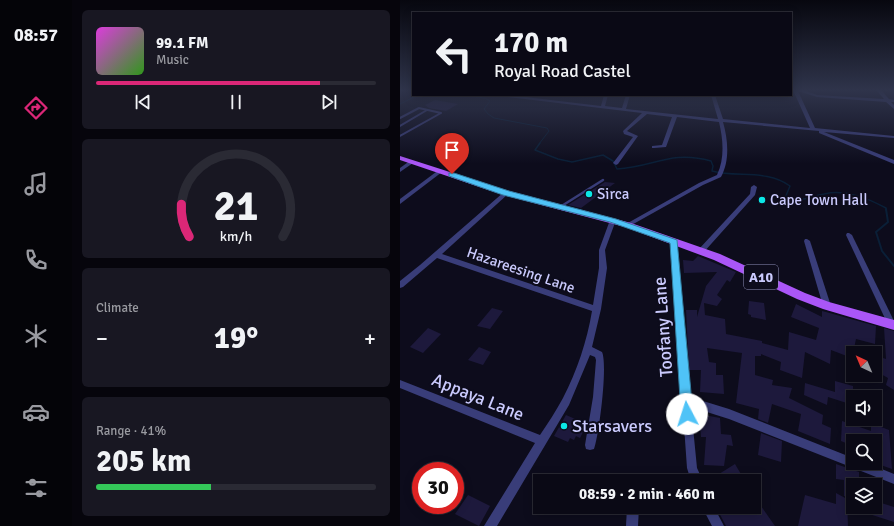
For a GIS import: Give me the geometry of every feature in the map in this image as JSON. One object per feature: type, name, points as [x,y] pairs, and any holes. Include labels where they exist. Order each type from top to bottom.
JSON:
[{"type":"main road","name":"A10","points":[[400,158],[506,193],[628,225],[701,251],[801,296],[827,306],[893,325]]},
{"type":"street","points":[[616,163],[636,136],[626,133],[625,131],[643,115]]},
{"type":"street","points":[[660,115],[894,137]]},
{"type":"street","points":[[628,225],[701,184],[719,176],[724,163],[722,120],[720,115]]},
{"type":"street","points":[[807,115],[813,129],[894,162]]},
{"type":"street","points":[[654,147],[664,146],[675,116]]},
{"type":"street","points":[[400,170],[411,162]]},
{"type":"street","points":[[400,202],[440,170]]},
{"type":"street","points":[[701,251],[753,194],[754,187]]},
{"type":"street","points":[[400,285],[506,193]]},
{"type":"street","points":[[490,526],[566,402],[587,349],[597,309],[603,268],[602,250],[613,220]]},
{"type":"street","points":[[849,235],[893,325]]},
{"type":"street","points":[[807,241],[827,306]]},
{"type":"street","name":"Toofany Lane","points":[[674,242],[686,400],[692,468],[694,474]]},
{"type":"street","name":"Hazareesing Lane","points":[[436,255],[597,309]]},
{"type":"street","points":[[587,349],[599,355],[600,360],[598,397],[590,445]]},
{"type":"street","name":"Appaya Lane","points":[[402,387],[543,441]]},
{"type":"street","points":[[686,400],[729,414],[894,478]]},
{"type":"street","points":[[632,526],[633,514]]},
{"type":"street","points":[[712,514],[718,526]]},
{"type":"lane","points":[[400,126],[419,115]]},
{"type":"lane","points":[[401,135],[438,115]]},
{"type":"lane","points":[[560,207],[603,180]]},
{"type":"building","points":[[605,182],[615,183],[581,208],[568,205]]},
{"type":"building","points":[[698,256],[736,272],[730,282],[727,280],[717,295],[722,299],[717,306],[704,303],[705,315],[725,319],[726,334],[762,341],[762,343],[788,350],[789,332],[816,340],[819,328],[791,317],[796,304],[822,317],[822,311],[876,326],[875,344],[856,339],[855,346],[846,346],[846,356],[831,350],[830,364],[805,352],[802,378],[780,370],[781,362],[761,354],[761,356],[755,356],[755,375],[773,380],[772,385],[792,388],[789,398],[823,415],[822,424],[831,428],[830,444],[798,431],[801,414],[772,404],[768,423],[758,419],[759,409],[736,403],[742,353],[707,348],[709,362],[716,363],[716,375],[723,375],[724,394],[700,392],[701,370],[689,370],[686,310],[697,310],[697,317],[706,286],[717,272],[684,273],[683,260],[693,261]]},
{"type":"building","points":[[749,301],[764,303],[766,320],[751,317],[751,315],[748,314]]},
{"type":"building","points":[[492,308],[503,311],[490,329],[477,326]]},
{"type":"building","points":[[428,328],[441,334],[423,353],[410,347]]},
{"type":"building","points":[[884,328],[894,331],[894,390],[886,385],[888,378],[882,375],[882,358],[886,359]]},
{"type":"building","points":[[479,347],[491,352],[483,365],[468,360]]},
{"type":"building","points":[[835,381],[853,386],[853,390],[846,390],[846,403],[828,397],[827,405],[804,395],[805,383],[835,392]]},
{"type":"building","points":[[699,414],[720,418],[721,434],[731,435],[733,446],[727,445],[724,466],[704,465],[706,437],[701,437]]},
{"type":"building","points":[[566,415],[587,424],[580,438],[576,436],[574,440],[570,438],[568,442],[554,436]]},
{"type":"building","points":[[842,421],[846,422],[846,426],[856,426],[871,431],[871,426],[879,426],[889,430],[892,469],[882,465],[882,434],[846,434],[846,443],[841,441]]},
{"type":"building","points":[[761,433],[782,441],[781,462],[758,455]]},
{"type":"building","points":[[735,464],[741,474],[719,474]]},
{"type":"building","points":[[836,464],[846,467],[846,470],[859,472],[859,478],[846,478],[846,497],[844,496],[844,480],[836,479]]},
{"type":"building","points":[[836,493],[846,498],[848,526],[798,526],[805,495],[836,504]]},
{"type":"building","points":[[468,495],[490,506],[479,526],[455,514],[464,514],[464,501]]},
{"type":"building","points":[[882,503],[894,507],[894,522],[869,514],[882,514]]},
{"type":"building","points":[[761,506],[775,526],[726,526],[720,514],[761,514]]},
{"type":"waterway","points":[[489,115],[494,118],[547,128],[549,131],[539,144]]},
{"type":"waterway","points":[[540,143],[535,150],[558,159],[572,162],[603,155],[613,161],[617,169],[630,168],[673,158],[697,158],[711,161],[713,166],[712,171],[772,177],[781,181],[790,186],[785,198],[800,200],[824,194],[840,193],[856,195],[886,209]]},
{"type":"waterway","points":[[886,209],[888,222],[876,232],[882,251],[894,266]]},
{"type":"place","name":"Sirca","points":[[589,194]]},
{"type":"place","name":"Cape Town Hall","points":[[762,200]]},
{"type":"place","name":"Starsavers","points":[[564,426]]},
{"type":"route","points":[[452,174],[506,193],[613,220],[674,242],[679,290],[687,414]]}]
